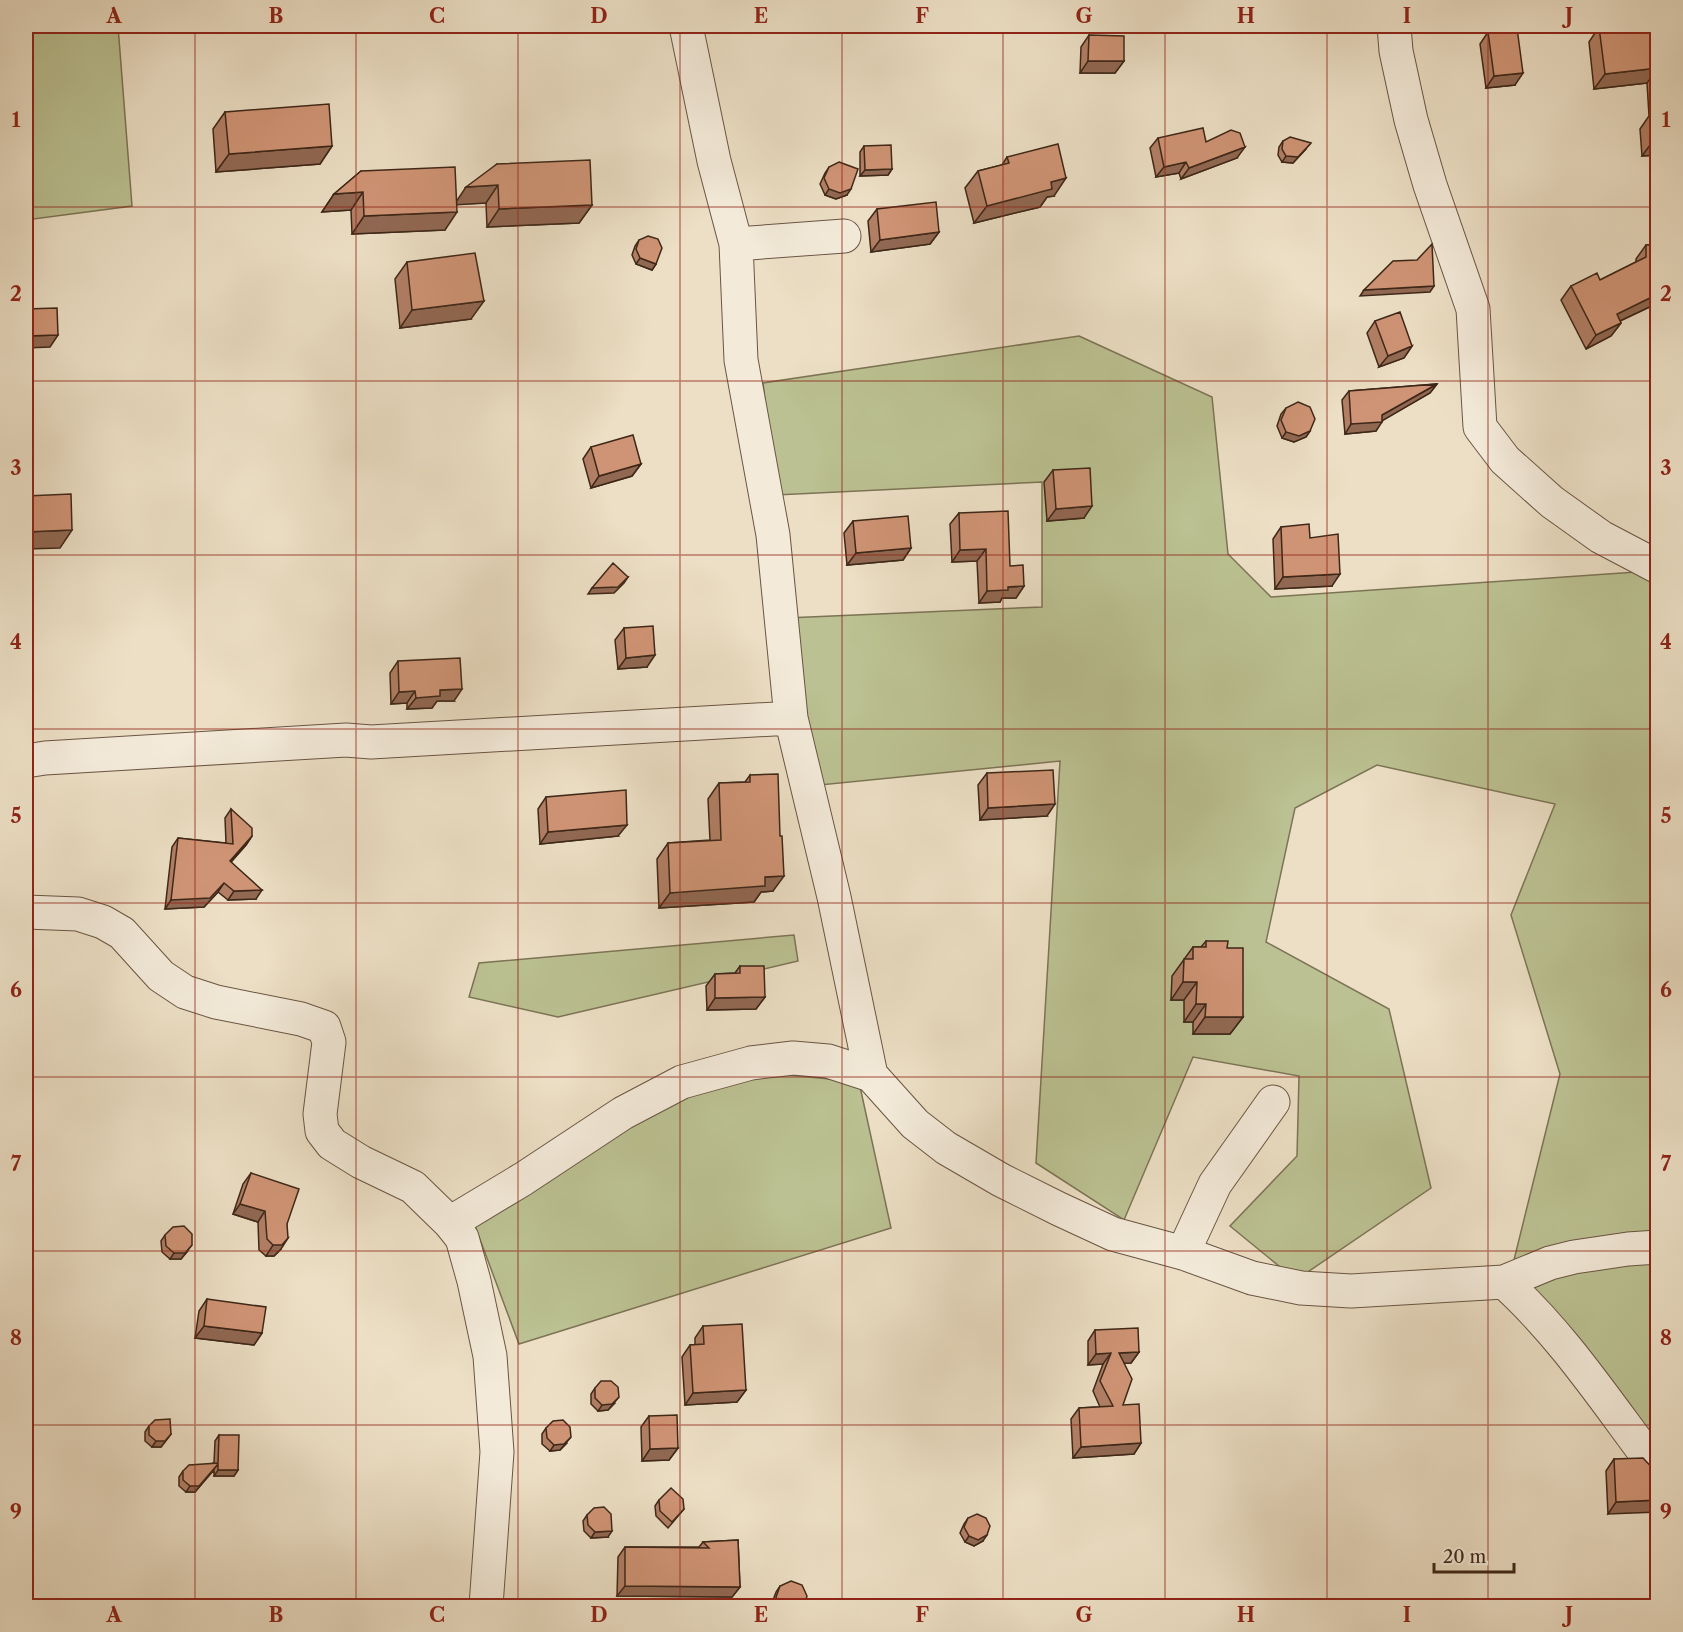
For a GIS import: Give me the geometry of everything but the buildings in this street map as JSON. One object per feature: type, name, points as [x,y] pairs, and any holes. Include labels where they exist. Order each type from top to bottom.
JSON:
[{"type":"street","points":[[686,26],[714,161],[736,244],[741,360],[773,536],[791,718],[834,897],[871,1075]]},
{"type":"street","points":[[1394,26],[1395,51],[1430,185],[1473,309],[1480,428],[1505,460],[1552,502],[1601,537],[1658,567]]},
{"type":"street","points":[[736,244],[844,236]]},
{"type":"street","points":[[26,761],[346,740],[371,742],[791,718]]},
{"type":"street","points":[[26,912],[78,914],[104,922],[122,933],[161,976],[185,992],[216,1002],[317,1023],[324,1027],[329,1042],[320,1114],[322,1131],[332,1144],[361,1162],[413,1187],[462,1238],[490,1356],[497,1452],[486,1606]]},
{"type":"street","points":[[450,1223],[523,1179],[622,1113],[682,1082],[751,1063],[793,1058],[828,1061],[871,1075],[915,1124],[946,1148],[1001,1180],[1113,1234],[1183,1253],[1252,1278],[1301,1288],[1351,1291],[1504,1282],[1550,1263],[1574,1257],[1658,1247]]},
{"type":"street","points":[[1183,1253],[1215,1184],[1273,1102]]},
{"type":"street","points":[[1504,1282],[1547,1325],[1658,1470]]},
{"type":"green space","points":[[26,26],[118,26],[132,206],[26,220]]},
{"type":"green space","points":[[1079,336],[1212,397],[1228,554],[1271,597],[1651,571],[1657,574],[1657,1443],[1511,1272],[1560,1074],[1511,915],[1555,804],[1377,765],[1295,808],[1266,942],[1389,1009],[1431,1188],[1296,1280],[1230,1226],[1297,1156],[1299,1076],[1193,1057],[1124,1220],[1036,1163],[1060,761],[810,786],[786,618],[1042,607],[1042,482],[776,495],[763,383]]},
{"type":"green space","points":[[794,935],[798,961],[558,1017],[469,997],[479,963]]},
{"type":"green space","points":[[720,1068],[859,1082],[891,1228],[519,1344],[475,1226]]}]
